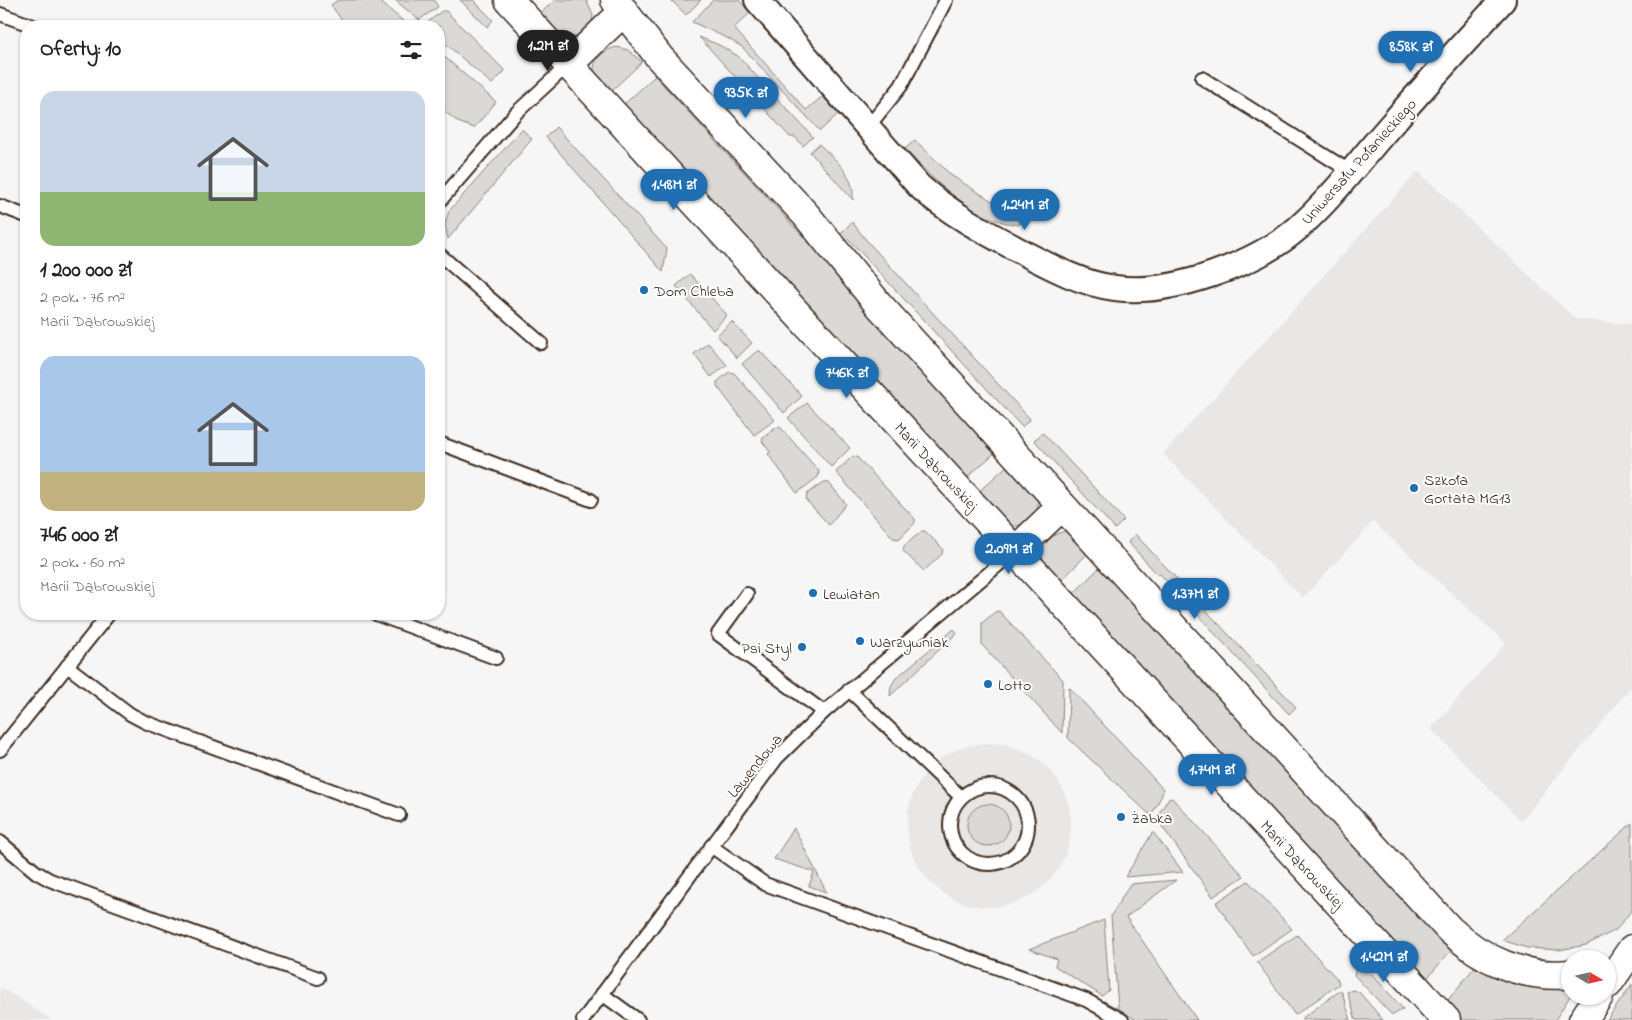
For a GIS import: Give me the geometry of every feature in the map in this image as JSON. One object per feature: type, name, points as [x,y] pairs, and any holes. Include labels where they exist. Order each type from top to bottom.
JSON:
[{"type":"street","name":"Marii Dąbrowskiej","points":[[510,0],[1446,1020]]},
{"type":"street","name":"Uniwersału Połanieckiego","points":[[757,0],[919,186],[963,220],[1049,266],[1084,281],[1116,289],[1154,288],[1223,271],[1264,252],[1297,229],[1351,172],[1502,0]]},
{"type":"street","points":[[569,64],[625,4],[660,58],[806,215],[879,305],[1461,940],[1489,959],[1508,967],[1542,974],[1561,974]]},
{"type":"street","points":[[1015,551],[1062,506]]},
{"type":"street","points":[[1616,954],[1632,942]]},
{"type":"street","points":[[1616,972],[1632,949]]},
{"type":"street","points":[[1583,1020],[1593,1005]]},
{"type":"lane","points":[[868,127],[901,86],[946,0]]},
{"type":"lane","points":[[0,14],[20,21]]},
{"type":"lane","points":[[445,195],[516,113],[569,64]]},
{"type":"lane","points":[[1202,78],[1351,172]]},
{"type":"lane","points":[[0,206],[20,214]]},
{"type":"lane","points":[[445,259],[541,343]]},
{"type":"lane","points":[[445,445],[591,500]]},
{"type":"lane","name":"Lawendowa","points":[[583,1020],[777,758],[849,690],[1015,551]]},
{"type":"lane","points":[[747,594],[718,634],[824,712]]},
{"type":"lane","points":[[0,750],[104,620]]},
{"type":"lane","points":[[392,620],[496,658]]},
{"type":"lane","points":[[67,666],[130,714],[145,722],[399,815]]},
{"type":"lane","points":[[849,690],[961,797]]},
{"type":"lane","points":[[989,786],[1004,789],[1017,798],[1023,806],[1027,826],[1026,836],[1014,854],[997,863],[987,864],[969,858],[961,852],[951,834],[950,824],[951,814],[961,797],[974,789],[989,786]]},
{"type":"lane","points":[[0,842],[36,872],[50,880],[318,978]]},
{"type":"lane","points":[[711,846],[765,884],[1086,1000],[1122,1020]]},
{"type":"lane","points":[[602,994],[638,1020]]},
{"type":"shaded area","points":[[338,0],[378,0],[402,20],[342,20],[331,5]]},
{"type":"shaded area","points":[[395,0],[434,0],[438,7],[419,20]]},
{"type":"shaded area","points":[[460,0],[473,0],[493,20],[487,27]]},
{"type":"shaded area","points":[[554,0],[586,0],[593,15],[587,29],[573,37],[563,38],[537,17]]},
{"type":"shaded area","points":[[671,0],[701,0],[686,15]]},
{"type":"shaded area","points":[[713,0],[739,0],[750,13],[734,28],[806,110],[823,96],[838,114],[820,131],[742,47],[692,22]]},
{"type":"shaded area","points":[[442,11],[446,11],[505,71],[492,84],[445,43],[445,20],[430,20]]},
{"type":"shaded area","points":[[699,37],[719,45],[738,56],[813,137],[803,146],[795,137],[790,137]]},
{"type":"shaded area","points":[[617,47],[628,50],[642,62],[608,94],[600,85],[594,70],[597,60],[603,53]]},
{"type":"shaded area","points":[[445,57],[496,102],[474,128],[458,122],[445,112]]},
{"type":"shaded area","points":[[655,76],[999,449],[963,481],[620,108]]},
{"type":"shaded area","points":[[556,127],[667,249],[663,272],[546,137]]},
{"type":"shaded area","points":[[522,129],[532,139],[448,239],[445,224],[449,211]]},
{"type":"shaded area","points":[[915,140],[952,176],[1021,219],[1019,225],[1002,222],[986,216],[956,198],[905,149]]},
{"type":"shaded area","points":[[819,144],[843,168],[851,183],[853,200],[810,152]]},
{"type":"shaded area","name":"Szkoła Gortata MG13","points":[[1418,171],[1576,319],[1632,324],[1632,686],[1521,821],[1431,729],[1506,643],[1373,522],[1303,598],[1163,454]]},
{"type":"shaded area","points":[[852,222],[867,241],[1030,419],[1022,427],[842,232]]},
{"type":"shaded area","points":[[690,274],[727,315],[713,330],[676,286]]},
{"type":"shaded area","points":[[732,322],[752,343],[737,358],[717,335]]},
{"type":"shaded area","points":[[708,343],[727,365],[711,377],[694,354]]},
{"type":"shaded area","points":[[757,351],[760,351],[802,396],[784,413],[742,364]]},
{"type":"shaded area","points":[[729,372],[734,373],[775,420],[754,435],[717,386],[717,382]]},
{"type":"shaded area","points":[[807,403],[850,448],[831,467],[788,418]]},
{"type":"shaded area","points":[[777,427],[780,427],[819,471],[818,477],[797,493],[768,454],[770,452],[762,441],[763,438]]},
{"type":"shaded area","points":[[1043,433],[1124,520],[1115,529],[1034,440]]},
{"type":"shaded area","points":[[853,456],[857,457],[915,519],[915,523],[899,539],[893,538],[836,472]]},
{"type":"shaded area","points":[[1011,462],[1033,489],[1038,504],[1036,511],[1029,520],[1010,527],[975,495]]},
{"type":"shaded area","points":[[824,482],[829,483],[846,504],[829,525],[806,500],[807,494]]},
{"type":"shaded area","points":[[922,531],[925,531],[943,549],[942,554],[924,571],[903,551],[904,546]]},
{"type":"shaded area","points":[[1065,531],[1070,532],[1091,550],[1057,585],[1040,560],[1042,550],[1048,541],[1055,535]]},
{"type":"shaded area","points":[[1135,534],[1296,707],[1289,714],[1128,542]]},
{"type":"shaded area","points":[[1103,564],[1454,947],[1424,982],[1069,598]]},
{"type":"shaded area","points":[[999,611],[1063,680],[1062,733],[982,645],[982,623]]},
{"type":"shaded area","points":[[954,629],[957,633],[890,696],[891,686],[896,678]]},
{"type":"shaded area","points":[[1069,687],[1163,789],[1162,795],[1152,814],[1148,813],[1068,738]]},
{"type":"shaded area","points":[[997,743],[1013,746],[1028,752],[1053,773],[1062,786],[1068,801],[1071,825],[1070,841],[1062,864],[1041,889],[1028,898],[1013,904],[981,907],[965,904],[950,898],[925,877],[916,864],[910,849],[907,817],[910,801],[916,786],[937,761],[950,752],[965,746]]},
{"type":"shaded area","points":[[1172,798],[1244,876],[1213,897],[1158,821],[1157,817],[1168,799]]},
{"type":"shaded area","points":[[992,804],[1000,807],[1006,813],[1009,825],[1006,837],[1000,843],[984,846],[976,843],[970,837],[967,821],[970,813],[976,807]]},
{"type":"shaded area","points":[[1632,823],[1632,910],[1616,930],[1586,945],[1559,950],[1527,948],[1502,940]]},
{"type":"shaded area","points":[[794,828],[826,892],[809,886],[814,872],[774,859]]},
{"type":"shaded area","points":[[1153,832],[1183,872],[1125,877]]},
{"type":"shaded area","points":[[1176,880],[1126,917],[1197,1020],[1136,1020],[1118,1008],[1111,916],[1130,884]]},
{"type":"shaded area","points":[[1248,881],[1292,929],[1253,956],[1216,903]]},
{"type":"shaded area","points":[[1104,920],[1109,990],[1102,996],[1055,966],[1057,959],[1029,949]]},
{"type":"shaded area","points":[[1297,935],[1338,980],[1339,984],[1295,1015],[1257,962]]},
{"type":"shaded area","points":[[1358,962],[1362,963],[1403,1009],[1393,1015],[1390,1013],[1354,975]]},
{"type":"shaded area","points":[[1477,964],[1561,980],[1561,1005],[1564,1005],[1555,1020],[1458,1020],[1444,1005]]},
{"type":"shaded area","points":[[1632,984],[1632,1020],[1607,1020]]},
{"type":"shaded area","points":[[0,987],[18,998],[52,1020],[0,1020]]},
{"type":"shaded area","points":[[1341,990],[1351,1020],[1301,1019]]},
{"type":"shaded area","points":[[1353,990],[1359,992],[1383,1020],[1356,1020],[1347,992]]},
{"type":"place","name":"Dom Chleba","points":[[644,290]]},
{"type":"place","name":"Szkoła Gortata MG13","points":[[1414,488]]},
{"type":"place","name":"Lewiatan","points":[[813,593]]},
{"type":"place","name":"Warzywniak","points":[[860,641]]},
{"type":"place","name":"Psi Styl","points":[[802,647]]},
{"type":"place","name":"Lotto","points":[[988,684]]},
{"type":"place","name":"Żabka","points":[[1121,817]]}]
